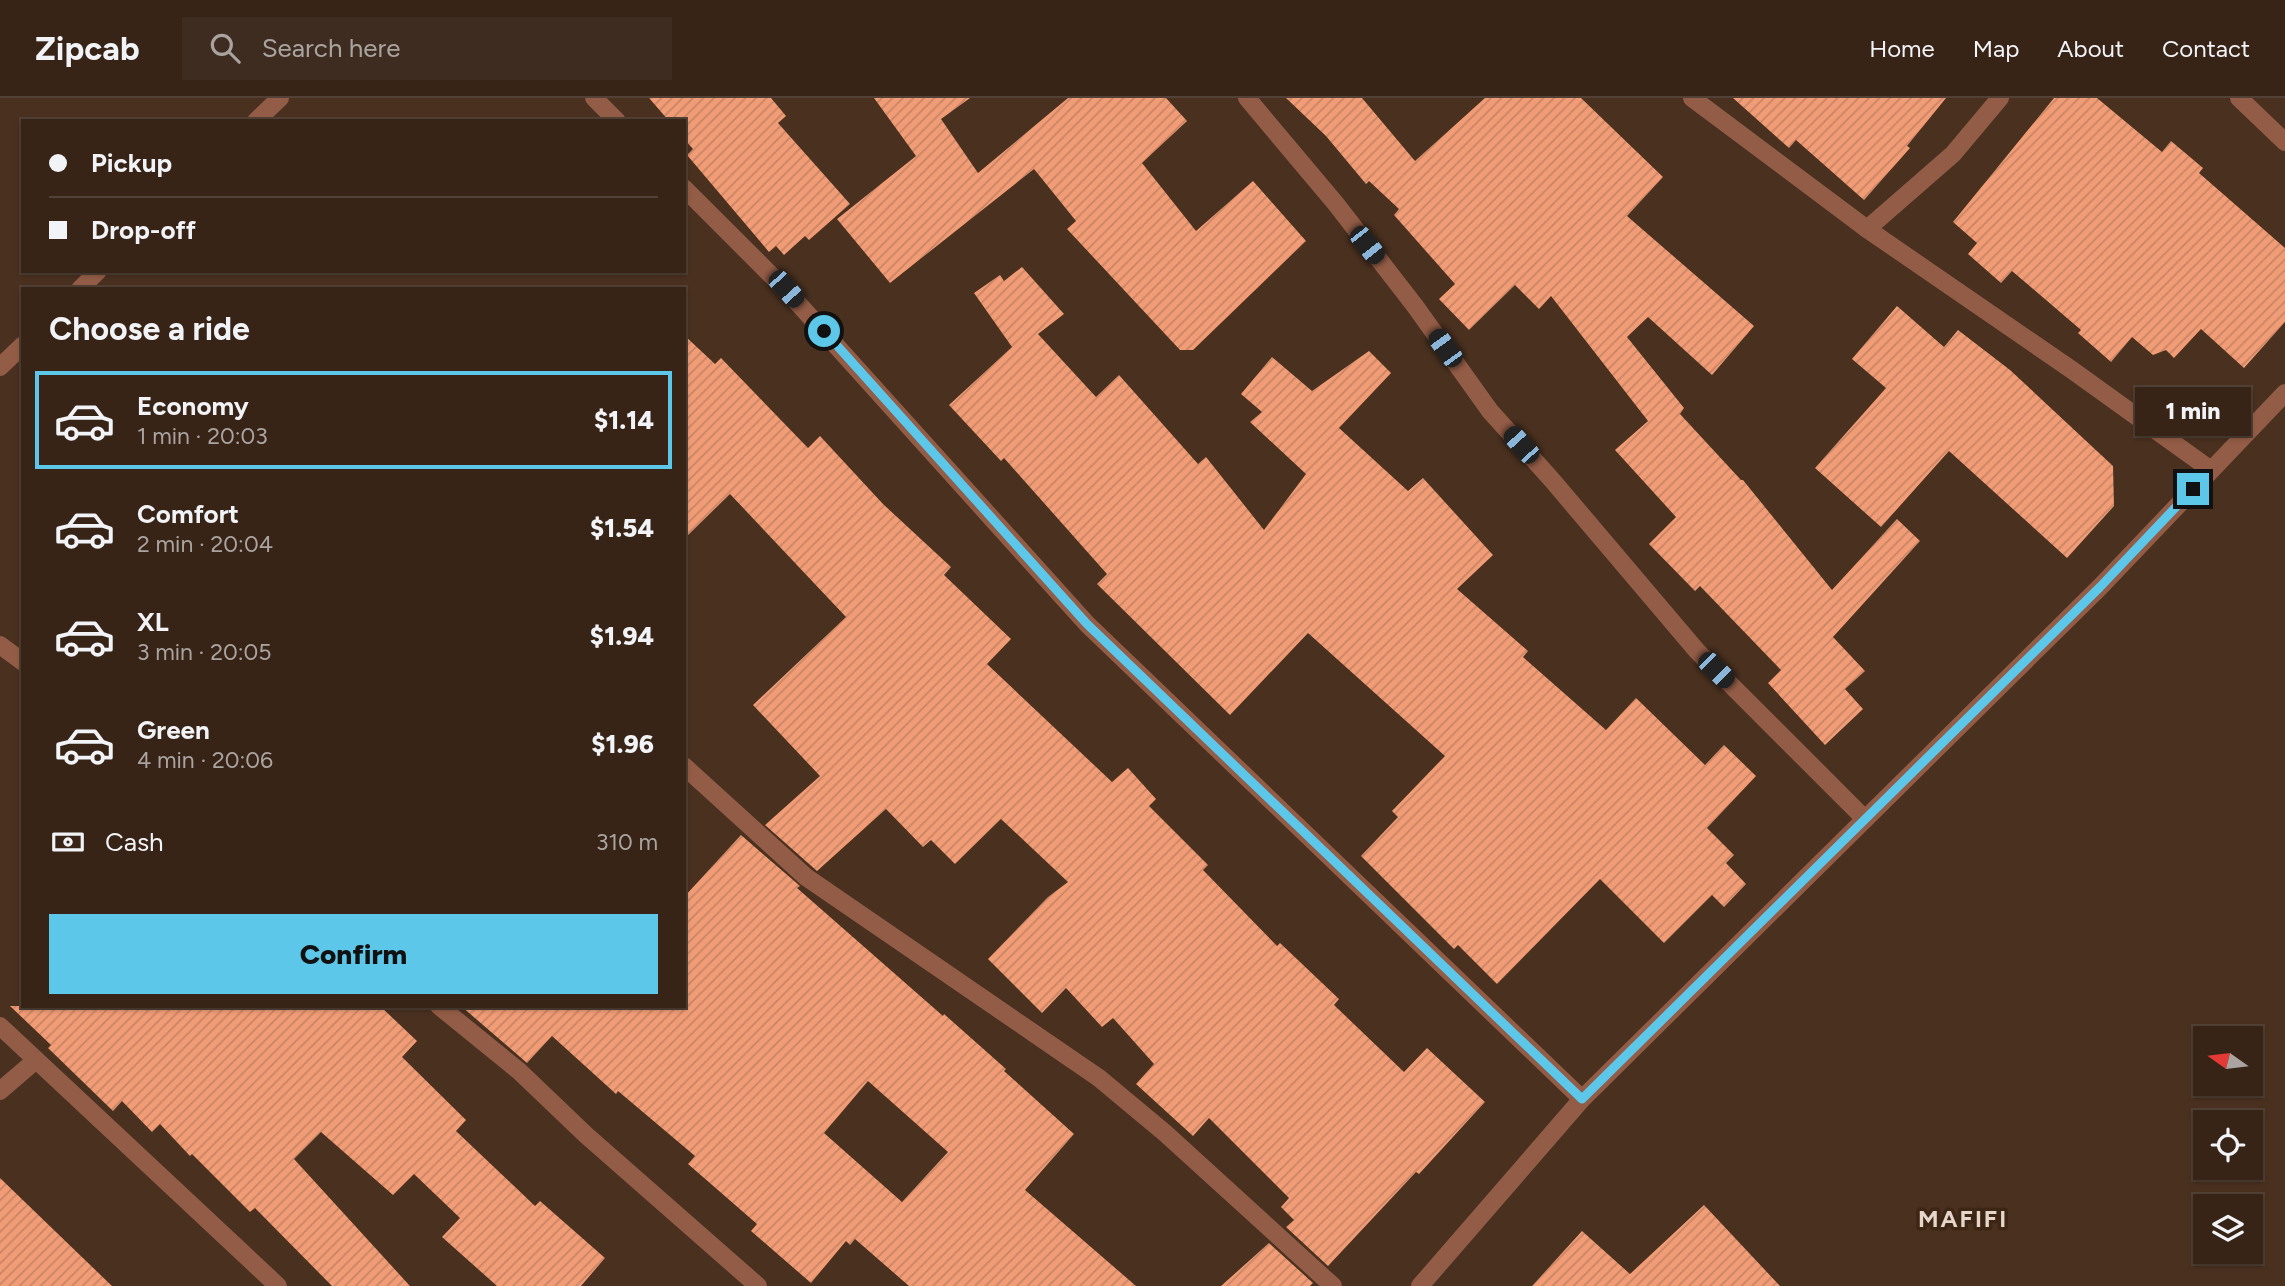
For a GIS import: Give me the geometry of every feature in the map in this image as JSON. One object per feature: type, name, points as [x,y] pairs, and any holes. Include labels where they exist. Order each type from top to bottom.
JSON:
[{"type":"street","points":[[258,119],[279,98]]},
{"type":"street","points":[[594,98],[615,119]]},
{"type":"street","points":[[1247,98],[1344,214],[1415,306],[1490,411],[1697,651],[1865,819]]},
{"type":"street","points":[[1692,98],[1867,229],[2072,370],[2211,470]]},
{"type":"street","points":[[1867,229],[1952,154],[2000,98]]},
{"type":"street","points":[[2239,98],[2285,142]]},
{"type":"street","points":[[686,190],[786,289],[1087,624],[1582,1099]]},
{"type":"street","points":[[82,287],[96,273]]},
{"type":"street","points":[[0,367],[21,347]]},
{"type":"street","points":[[1420,1286],[1582,1099],[2100,587],[2285,393]]},
{"type":"street","points":[[0,645],[21,661]]},
{"type":"street","points":[[686,768],[806,877],[1099,1078],[1165,1133],[1333,1286]]},
{"type":"street","points":[[441,1008],[519,1071],[586,1135],[758,1286]]},
{"type":"street","points":[[0,1026],[278,1286]]},
{"type":"street","points":[[0,1091],[36,1060]]},
{"type":"building","points":[[649,98],[771,98],[786,116],[778,123],[850,204],[809,240],[805,236],[784,255],[776,246],[769,252],[687,155],[693,149],[686,141],[686,119],[667,119]]},
{"type":"building","points":[[874,98],[970,98],[941,119],[978,173],[1068,98],[1166,98],[1187,121],[1142,163],[1196,231],[1253,181],[1306,241],[1193,350],[1180,350],[1067,229],[1076,221],[1034,169],[890,283],[837,219],[916,156]]},
{"type":"building","points":[[1286,98],[1362,98],[1415,161],[1485,98],[1581,98],[1663,177],[1627,216],[1754,326],[1712,375],[1648,317],[1627,337],[1684,408],[1680,414],[1743,480],[1832,590],[1897,519],[1920,541],[1833,637],[1865,671],[1845,689],[1863,709],[1825,745],[1768,683],[1781,670],[1700,586],[1695,591],[1649,544],[1676,517],[1615,450],[1648,421],[1551,296],[1539,309],[1515,285],[1469,330],[1439,299],[1455,284],[1394,215],[1399,209],[1369,181],[1366,184],[1326,136]]},
{"type":"building","points":[[1733,98],[1946,98],[1907,146],[1910,148],[1864,200],[1796,140],[1789,148]]},
{"type":"building","points":[[2054,98],[2097,98],[2162,152],[2171,141],[2203,168],[2199,173],[2285,248],[2285,322],[2244,368],[2201,329],[2174,358],[2166,350],[2153,355],[2132,337],[2111,362],[2078,333],[2081,330],[2012,271],[2001,283],[1968,254],[1977,243],[1953,222]]},
{"type":"building","points":[[1022,267],[1064,314],[1038,334],[1096,397],[1119,375],[1198,464],[1206,457],[1264,530],[1306,474],[1250,422],[1262,412],[1241,394],[1272,357],[1312,391],[1369,351],[1391,373],[1339,428],[1408,491],[1423,478],[1493,555],[1457,589],[1528,651],[1523,657],[1606,730],[1636,698],[1705,765],[1724,745],[1756,776],[1707,828],[1734,855],[1726,863],[1746,884],[1724,907],[1712,895],[1664,943],[1600,879],[1497,984],[1458,945],[1454,949],[1361,856],[1398,817],[1392,811],[1445,756],[1308,633],[1230,715],[1097,584],[1107,574],[1004,458],[1001,461],[949,405],[1012,347],[974,293],[1000,275],[1004,281]]},
{"type":"building","points":[[1897,306],[1944,347],[1958,330],[2010,370],[2113,466],[2114,506],[2067,558],[1949,451],[1881,527],[1815,468],[1886,388],[1852,359]]},
{"type":"building","points":[[686,337],[715,364],[721,358],[808,448],[820,436],[883,504],[951,567],[944,575],[1011,639],[987,664],[1112,782],[1128,768],[1156,799],[1149,806],[1208,865],[1203,870],[1277,946],[1280,943],[1339,999],[1334,1005],[1404,1072],[1427,1048],[1485,1102],[1419,1174],[1416,1172],[1328,1266],[1286,1227],[1294,1220],[1281,1207],[1289,1198],[1209,1118],[1193,1136],[1136,1084],[1154,1064],[1113,1018],[1102,1027],[1066,988],[1042,1013],[988,959],[1048,897],[1068,882],[1001,819],[955,864],[931,840],[923,847],[886,809],[817,871],[765,825],[820,776],[753,705],[846,617],[730,494],[686,537]]},
{"type":"building","points":[[741,835],[800,886],[797,888],[1006,1069],[1004,1071],[1074,1134],[1025,1190],[1136,1286],[909,1286],[855,1239],[850,1245],[846,1241],[811,1283],[751,1231],[757,1224],[688,1164],[695,1156],[618,1091],[616,1094],[552,1036],[527,1063],[463,1008],[686,1008],[686,895]],"holes":[[[868,1081],[948,1152],[902,1202],[824,1133]]]},
{"type":"building","points":[[10,1006],[382,1008],[417,1041],[402,1057],[466,1120],[456,1131],[535,1206],[540,1201],[605,1258],[581,1286],[497,1286],[442,1237],[460,1218],[414,1174],[393,1195],[321,1132],[294,1159],[410,1286],[332,1286],[255,1208],[250,1212],[160,1124],[152,1132],[122,1101],[113,1111],[48,1048],[51,1045]]},
{"type":"building","points":[[0,1178],[112,1286],[0,1286]]},
{"type":"building","points":[[1704,1205],[1780,1286],[1532,1286],[1582,1231],[1630,1274]]},
{"type":"building","points":[[1269,1243],[1313,1283],[1310,1286],[1221,1286]]},
{"type":"district","name":"MAFIFI","points":[[1963,1219]]},
{"type":"route","points":[[824,331],[1087,624],[1582,1099],[2100,587],[2193,489]]}]
